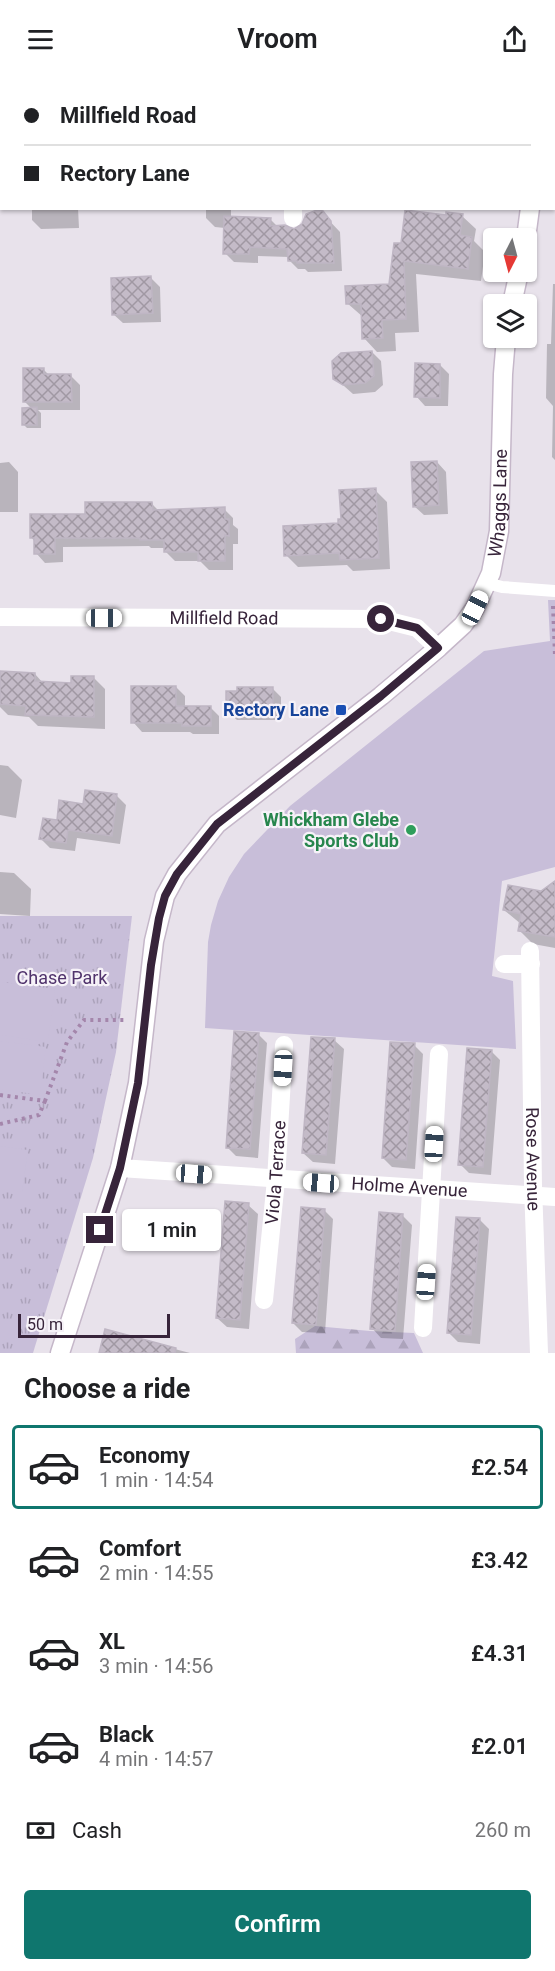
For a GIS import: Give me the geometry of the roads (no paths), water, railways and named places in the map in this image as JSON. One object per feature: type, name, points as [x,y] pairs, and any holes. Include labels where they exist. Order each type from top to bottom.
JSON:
[{"type":"street","points":[[527,228],[530,210]]},
{"type":"street","name":"Whaggs Lane","points":[[438,648],[462,625],[475,608],[487,583],[499,531],[505,348]]},
{"type":"street","name":"Millfield Road","points":[[0,617],[381,619],[417,628],[438,648]]},
{"type":"street","points":[[60,1353],[120,1168],[138,1083],[154,941],[165,896],[177,874],[217,824],[372,703],[438,648]]},
{"type":"street","name":"Rose Avenue","points":[[504,964],[531,958],[539,1353]]},
{"type":"street","name":"Viola Terrace","points":[[264,1300],[276,1180],[284,1045]]},
{"type":"street","points":[[423,1328],[439,1054]]},
{"type":"street","name":"Holme Avenue","points":[[120,1168],[555,1197]]},
{"type":"lane","points":[[487,583],[502,587],[554,591]]},
{"type":"place","name":"Rectory Lane","points":[[341,710]]},
{"type":"place","name":"Whickham Glebe Sports Club","points":[[411,830]]},
{"type":"park label","name":"Chase Park","points":[[62,978]]}]
